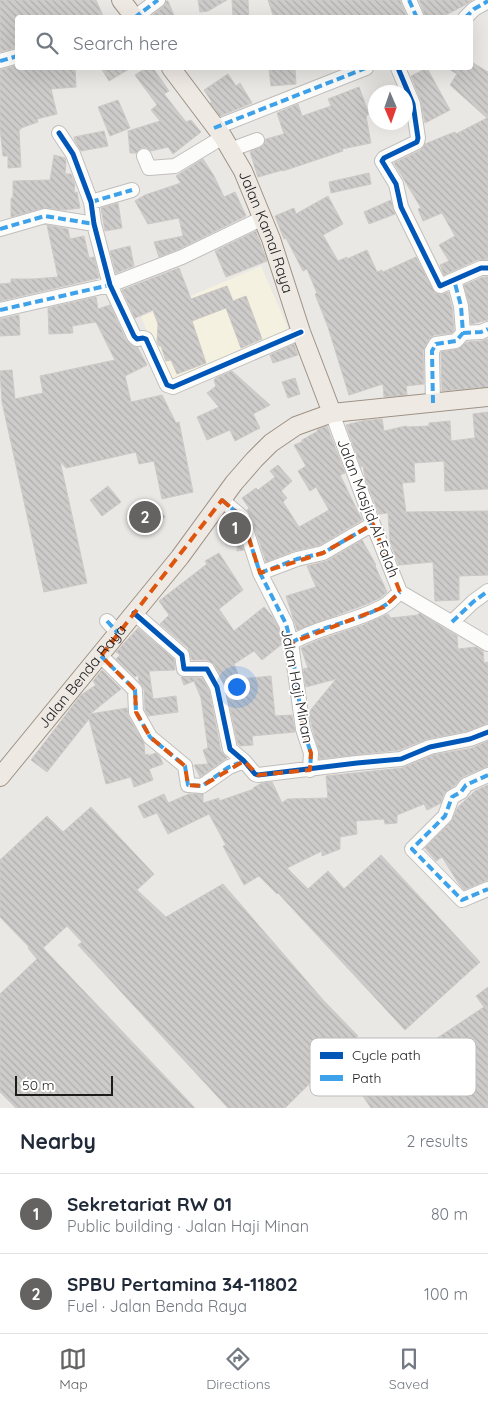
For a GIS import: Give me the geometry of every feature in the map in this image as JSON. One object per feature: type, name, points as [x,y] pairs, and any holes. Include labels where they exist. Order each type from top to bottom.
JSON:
[{"type":"main road","points":[[121,0],[133,15]]},
{"type":"main road","name":"Jalan Kamal Raya","points":[[172,70],[223,139],[243,171],[263,218],[301,332],[332,413]]},
{"type":"main road","name":"Jalan Benda Raya","points":[[0,777],[101,656],[112,627],[134,613],[180,558],[222,500],[230,480],[287,432],[306,422],[332,413],[488,397]]},
{"type":"street","points":[[138,15],[158,0]]},
{"type":"street","points":[[409,0],[415,15]]},
{"type":"street","points":[[468,15],[488,1]]},
{"type":"street","points":[[0,61],[15,57]]},
{"type":"street","points":[[144,156],[149,168],[175,166],[223,139],[362,70]]},
{"type":"street","points":[[399,70],[414,104],[418,138],[417,142],[384,158],[382,161],[396,184],[401,207],[418,239],[438,285],[441,287],[481,268],[488,268]]},
{"type":"street","points":[[59,133],[73,154],[91,202],[94,224],[110,285],[134,336],[138,339],[146,339],[169,387],[173,387],[301,332]]},
{"type":"street","points":[[223,139],[238,147],[258,140]]},
{"type":"street","points":[[91,202],[132,190]]},
{"type":"street","points":[[0,229],[45,216],[94,224]]},
{"type":"street","points":[[0,310],[110,285],[182,256],[263,218]]},
{"type":"street","points":[[433,403],[432,351],[434,346],[436,344],[456,341],[463,333],[461,306],[454,280]]},
{"type":"street","points":[[463,333],[481,332],[488,329]]},
{"type":"street","name":"Jalan Masjid Al Falah","points":[[332,413],[400,592],[488,644]]},
{"type":"street","name":"Jalan Haji Minan","points":[[222,500],[242,517],[260,573],[286,624],[303,729],[311,753],[310,770]]},
{"type":"street","points":[[260,573],[298,559],[323,553],[373,524]]},
{"type":"street","points":[[452,622],[488,591]]},
{"type":"street","points":[[290,643],[305,635],[352,620],[384,607],[400,592]]},
{"type":"street","points":[[134,613],[182,655],[184,668],[207,669],[218,687],[230,749],[255,774],[401,760],[430,747],[470,739],[488,732]]},
{"type":"street","points":[[101,656],[135,690],[136,712],[150,737],[186,766],[188,784],[202,786],[229,767],[244,761]]},
{"type":"street","points":[[488,775],[466,785],[461,792],[452,797],[445,816],[412,850],[462,900],[488,889]]},
{"type":"highlighted area","points":[[222,500],[242,517],[260,573],[323,553],[373,524],[400,592],[384,607],[291,643],[303,729],[311,753],[310,770],[258,775],[244,761],[202,786],[188,785],[185,766],[150,737],[136,712],[135,690],[101,656]]},
{"type":"shaded area","points":[[261,266],[290,333],[170,384],[141,317]]},
{"type":"building","points":[[0,0],[96,0],[103,15],[15,15],[15,48],[0,52]]},
{"type":"building","points":[[198,0],[227,0],[208,11],[200,12]]},
{"type":"building","points":[[232,0],[248,0],[249,15],[233,15]]},
{"type":"building","points":[[268,0],[400,0],[406,15],[273,15]]},
{"type":"building","points":[[419,0],[472,0],[446,15],[425,15]]},
{"type":"building","points":[[166,1],[168,1],[174,15],[153,15],[163,7]]},
{"type":"building","points":[[473,63],[488,72],[488,259],[477,260],[444,275],[440,265],[449,261],[439,245],[455,236],[442,213],[423,221],[418,209],[421,208],[394,163],[421,150],[425,144],[455,132],[456,134],[487,118],[450,85],[457,74],[450,70],[473,70]]},
{"type":"building","points":[[15,66],[15,70],[75,70],[76,87],[51,89],[57,114],[37,119],[38,122],[19,130],[21,167],[8,168],[8,156],[3,156],[0,128],[0,70]]},
{"type":"building","points":[[102,70],[128,70],[109,81]]},
{"type":"building","points":[[143,70],[154,70],[169,91],[164,94],[186,122],[191,120],[201,132],[173,154],[168,147],[151,151],[146,147],[141,148],[136,153],[130,153],[128,131],[160,121],[151,110],[157,105],[135,75]]},
{"type":"building","points":[[269,70],[295,70],[296,84],[271,86]]},
{"type":"building","points":[[423,70],[428,70],[450,110],[425,123],[421,101],[411,76]]},
{"type":"building","points":[[228,74],[236,86],[240,83],[252,103],[220,116],[210,103],[212,102],[204,90]]},
{"type":"building","points":[[359,87],[368,111],[366,116],[371,143],[342,149],[343,151],[283,171],[258,177],[250,152],[263,146],[266,139],[284,134],[277,113],[298,104],[302,116],[331,106],[328,99]]},
{"type":"building","points":[[118,100],[130,128],[110,136],[98,107]]},
{"type":"building","points":[[104,131],[108,146],[81,151],[75,141],[74,137]]},
{"type":"building","points":[[54,155],[65,158],[65,174],[71,174],[75,184],[74,193],[77,192],[80,208],[65,210],[43,208],[11,217],[13,181],[50,180]]},
{"type":"building","points":[[203,159],[224,197],[235,192],[246,216],[159,257],[154,242],[183,236],[179,218],[148,224],[135,201],[145,195],[181,183],[176,176]]},
{"type":"building","points":[[369,173],[371,184],[331,193],[329,182]]},
{"type":"building","points":[[328,196],[343,224],[323,235],[338,261],[367,250],[377,272],[382,270],[383,272],[416,257],[435,293],[440,295],[448,292],[452,307],[454,330],[452,333],[434,335],[429,339],[423,351],[424,384],[406,386],[407,395],[384,397],[383,384],[349,395],[328,327],[315,294],[317,293],[307,269],[303,271],[286,238],[284,239],[275,216],[294,208],[296,214]]},
{"type":"building","points":[[391,200],[395,214],[369,224],[364,212]]},
{"type":"building","points":[[118,203],[122,228],[105,231],[101,208]]},
{"type":"building","points":[[47,225],[68,229],[70,239],[84,236],[89,258],[94,257],[99,278],[0,301],[0,284],[11,283],[11,279],[58,277]]},
{"type":"building","points":[[256,231],[267,261],[226,277],[215,251]]},
{"type":"building","points":[[130,246],[134,266],[116,273],[110,251]]},
{"type":"building","points":[[179,268],[191,299],[227,286],[233,301],[246,296],[262,339],[241,348],[226,308],[192,321],[206,363],[177,374],[171,360],[166,361],[161,346],[157,342],[158,324],[153,310],[135,318],[122,290]]},
{"type":"building","points":[[483,277],[488,277],[488,320],[471,324],[469,304],[464,285]]},
{"type":"building","points":[[96,297],[98,309],[110,305],[126,340],[138,348],[147,365],[125,376],[131,402],[162,395],[176,423],[179,422],[193,492],[162,499],[154,461],[139,464],[136,452],[66,468],[60,461],[87,583],[44,592],[2,402],[0,371],[12,370],[15,399],[43,393],[40,376],[115,360],[96,322],[72,326],[73,333],[49,334],[48,308]]},
{"type":"building","points":[[19,315],[20,335],[0,336],[0,319]]},
{"type":"building","points":[[488,339],[488,387],[442,391],[441,352],[458,349],[467,342]]},
{"type":"building","points":[[294,344],[298,355],[273,363],[270,355]]},
{"type":"building","points":[[232,371],[270,405],[253,414],[260,428],[235,441],[230,430],[207,440],[197,417],[219,407],[207,393],[216,386],[214,380],[216,378]]},
{"type":"building","points":[[295,378],[300,394],[288,398],[282,382]]},
{"type":"building","points":[[488,412],[488,489],[445,491],[444,461],[414,463],[415,482],[402,483],[406,512],[488,511],[488,575],[459,576],[459,600],[435,601],[433,562],[399,565],[390,542],[388,513],[379,514],[365,478],[363,466],[361,467],[346,425],[382,419],[384,431],[406,426],[429,426],[429,423],[450,421],[451,441],[475,438],[473,414]]},
{"type":"building","points":[[327,426],[345,473],[340,475],[362,520],[320,545],[294,551],[266,562],[247,510],[249,508],[242,498],[256,488],[258,490],[275,477],[270,471],[278,465],[292,481],[281,491],[287,498],[283,502],[299,527],[329,510],[316,487],[310,491],[298,471],[306,466],[294,445],[302,442],[302,440],[317,430]]},
{"type":"building","points":[[108,486],[121,502],[102,516],[90,500]]},
{"type":"building","points":[[151,500],[165,517],[143,535],[128,517]]},
{"type":"building","points":[[233,521],[244,550],[237,551],[237,539],[227,527]]},
{"type":"building","points":[[362,540],[376,565],[387,592],[380,598],[367,604],[297,630],[286,596],[316,587],[307,566],[327,561]]},
{"type":"building","points":[[219,553],[243,590],[219,609],[234,631],[264,607],[278,627],[282,644],[262,660],[254,651],[234,664],[240,679],[271,676],[275,716],[292,715],[295,732],[252,736],[253,745],[240,746],[238,744],[225,685],[214,664],[207,660],[192,660],[188,648],[160,624],[169,615],[159,601],[207,564],[205,561]]},
{"type":"building","points":[[419,613],[457,636],[458,649],[476,647],[483,651],[484,663],[488,662],[488,723],[468,731],[427,739],[399,750],[319,759],[319,751],[309,712],[336,679],[306,687],[303,669],[308,668],[301,648],[388,614],[391,618],[418,615]]},
{"type":"building","points":[[138,628],[174,659],[175,670],[149,671],[153,699],[176,696],[178,712],[148,716],[145,710],[144,689],[139,682],[138,675],[135,677],[116,659],[120,655],[116,652]]},
{"type":"building","points":[[102,670],[121,689],[90,714],[127,708],[128,716],[144,743],[145,755],[148,754],[148,756],[156,753],[163,764],[149,769],[153,780],[134,787],[131,777],[106,784],[89,719],[47,772],[31,760],[81,695],[96,685],[93,681]]},
{"type":"building","points":[[181,677],[202,678],[209,690],[221,751],[227,758],[200,777],[194,765],[208,764],[203,750],[208,748],[201,698],[194,681],[184,685]]},
{"type":"building","points":[[488,741],[488,766],[462,777],[444,793],[441,803],[427,810],[424,804],[397,815],[397,823],[385,824],[384,819],[356,821],[357,834],[340,837],[340,849],[322,856],[322,851],[287,868],[308,889],[328,871],[344,889],[381,855],[480,962],[405,1030],[278,893],[259,876],[244,885],[223,846],[226,845],[209,814],[168,834],[157,813],[144,818],[138,806],[164,794],[168,803],[189,794],[203,794],[203,803],[219,798],[219,801],[254,789],[262,783],[272,782],[282,803],[287,799],[328,798],[326,776],[402,768],[433,755],[472,748]]},
{"type":"building","points":[[488,785],[488,880],[464,890],[442,857],[436,861],[425,848],[451,822],[458,807],[475,791]]},
{"type":"building","points":[[91,807],[154,874],[137,890],[166,917],[223,884],[324,1001],[358,1036],[356,1038],[310,1038],[310,1083],[285,1108],[228,1108],[78,945],[82,942],[67,926],[43,948],[195,1108],[16,1108],[0,1092],[0,994],[37,959],[29,947],[0,917],[0,860],[47,816],[63,832]]},
{"type":"building","points":[[488,987],[488,1108],[371,1108],[363,1096],[476,1096],[476,1038],[437,1038],[484,1007],[476,996]]},
{"type":"marked path","points":[[138,15],[158,0]]},
{"type":"marked path","points":[[409,0],[416,15]]},
{"type":"marked path","points":[[468,15],[488,1]]},
{"type":"marked path","points":[[0,61],[15,57]]},
{"type":"marked path","points":[[214,128],[361,70]]},
{"type":"marked path","points":[[91,202],[132,190]]},
{"type":"marked path","points":[[0,229],[45,216],[94,224]]},
{"type":"marked path","points":[[433,403],[432,351],[436,344],[456,341],[463,333],[461,306],[454,280]]},
{"type":"marked path","points":[[0,310],[110,285]]},
{"type":"marked path","points":[[463,333],[481,332],[488,329]]},
{"type":"marked path","points":[[222,500],[242,517],[260,573],[286,624],[291,643],[303,729],[311,753],[310,770]]},
{"type":"marked path","points":[[260,573],[297,559],[323,553],[373,524]]},
{"type":"marked path","points":[[452,622],[488,591]]},
{"type":"marked path","points":[[291,643],[313,632],[371,612],[387,604],[400,592]]},
{"type":"marked path","points":[[107,621],[118,633]]},
{"type":"marked path","points":[[101,656],[135,690],[136,712],[150,737],[185,766],[188,785],[202,786],[229,767],[244,761]]},
{"type":"marked path","points":[[488,775],[466,785],[461,792],[452,797],[445,816],[412,849],[462,900],[488,889]]},
{"type":"cycle path","points":[[399,70],[413,104],[418,138],[417,142],[384,158],[382,161],[396,184],[401,207],[440,286],[481,268],[488,268]]},
{"type":"cycle path","points":[[59,133],[73,154],[91,202],[94,224],[110,285],[134,336],[137,339],[146,339],[167,385],[173,387],[301,332]]},
{"type":"cycle path","points":[[134,613],[182,655],[184,669],[207,669],[217,687],[230,749],[255,774],[401,759],[430,747],[470,739],[488,732]]},
{"type":"place","name":"SPBU Pertamina 34-11802","points":[[145,517]]},
{"type":"place","name":"Sekretariat RW 01","points":[[235,528]]}]
